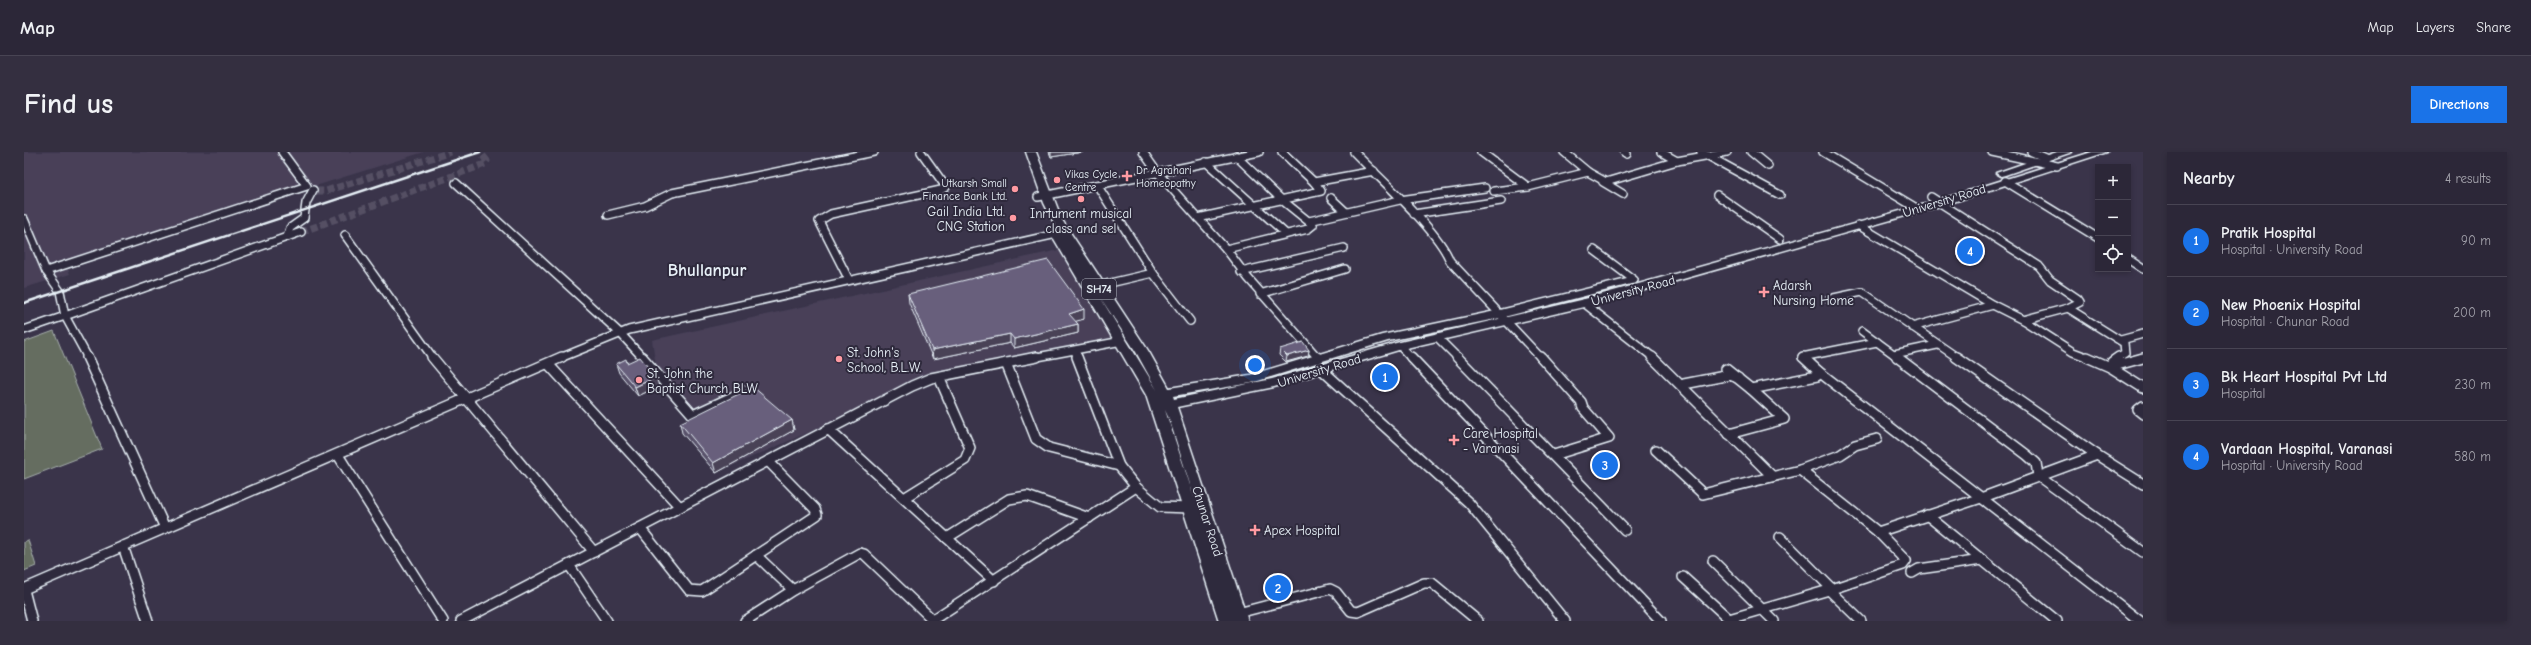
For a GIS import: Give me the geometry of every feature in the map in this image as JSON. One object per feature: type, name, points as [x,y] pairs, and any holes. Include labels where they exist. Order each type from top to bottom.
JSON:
[{"type":"main road","name":"SH74","points":[[1022,152],[1060,233],[1122,341],[1164,407]]},
{"type":"main road","name":"SH74","points":[[1031,152],[1042,196]]},
{"type":"main road","points":[[1936,200],[2038,157],[2066,152]]},
{"type":"main road","name":"University Road","points":[[1164,407],[1194,395],[1274,384],[1319,363],[1437,337],[1504,318],[1584,303],[1858,225],[1913,206],[2006,181],[2102,152]]},
{"type":"main road","points":[[1319,363],[1386,338],[1504,318],[1780,239],[1913,206]]},
{"type":"main road","name":"SH74","points":[[1060,233],[1146,358],[1164,407],[1191,508],[1235,618]]},
{"type":"main road","name":"Chunar Road","points":[[1164,407],[1235,618]]},
{"type":"street","points":[[46,271],[307,186],[282,152]]},
{"type":"street","points":[[608,215],[645,206],[672,193],[874,152]]},
{"type":"street","points":[[849,280],[819,221],[831,214],[941,190],[946,187],[922,152]]},
{"type":"street","points":[[1143,152],[1157,172],[1226,249],[1260,294],[1292,327],[1319,363],[1469,503],[1565,621]]},
{"type":"street","points":[[1042,196],[1259,152]]},
{"type":"street","points":[[1198,218],[1321,191],[1314,182],[1282,152]]},
{"type":"street","points":[[1354,152],[1414,214],[1446,251],[1450,261],[1581,402],[1583,408],[1609,438],[1554,455]]},
{"type":"street","points":[[1481,152],[1528,187]]},
{"type":"street","points":[[1564,152],[1588,172],[1623,194]]},
{"type":"street","points":[[1661,152],[1677,161]]},
{"type":"street","points":[[1701,152],[1780,195]]},
{"type":"street","points":[[1603,182],[1609,182],[1677,161],[1709,157],[1727,152]]},
{"type":"street","points":[[1751,152],[1768,166]]},
{"type":"street","points":[[1824,152],[1913,206]]},
{"type":"street","points":[[1992,152],[2038,157],[2057,166]]},
{"type":"street","points":[[1226,249],[1286,234],[1311,227],[1312,225],[1282,200],[1236,156]]},
{"type":"street","points":[[1206,162],[1257,206],[1286,234]]},
{"type":"street","points":[[1314,182],[1374,172]]},
{"type":"street","points":[[1494,191],[1528,187],[1588,172]]},
{"type":"street","points":[[2006,181],[2095,236]]},
{"type":"street","points":[[456,184],[621,334],[693,415],[745,391]]},
{"type":"street","points":[[1097,185],[1153,273],[1190,321]]},
{"type":"street","points":[[1309,221],[1400,200],[1485,188]]},
{"type":"street","points":[[287,237],[290,228],[304,218],[306,203],[313,190]]},
{"type":"street","points":[[1717,195],[1780,239]]},
{"type":"street","points":[[1331,198],[1346,212]]},
{"type":"street","points":[[1936,200],[2043,269],[2050,280],[2080,302],[2068,308],[2023,320]]},
{"type":"street","points":[[1414,214],[1501,201]]},
{"type":"street","points":[[24,219],[46,271],[60,291],[66,316],[77,335],[166,528]]},
{"type":"street","points":[[1858,225],[2023,320],[2073,352],[2110,367],[2143,388]]},
{"type":"street","points":[[24,330],[301,232]]},
{"type":"street","points":[[32,621],[24,589],[464,398],[621,334],[656,323],[1060,233]]},
{"type":"street","points":[[345,235],[431,356],[464,398],[594,552]]},
{"type":"street","points":[[1242,272],[1344,248]]},
{"type":"street","points":[[1594,250],[1634,280]]},
{"type":"street","points":[[2131,261],[2143,269]]},
{"type":"street","points":[[2135,264],[2143,262]]},
{"type":"street","points":[[1260,294],[1345,269]]},
{"type":"street","points":[[1097,286],[1153,273]]},
{"type":"street","points":[[1829,299],[1862,292],[2097,455],[2143,484]]},
{"type":"street","points":[[1584,303],[1658,362],[1690,397],[1772,476]]},
{"type":"street","points":[[1912,327],[1993,304]]},
{"type":"street","points":[[2068,308],[2124,343],[2125,353],[2112,362],[2110,367]]},
{"type":"street","points":[[1862,331],[2036,463],[2038,476],[2143,552]]},
{"type":"street","points":[[2121,340],[2143,334]]},
{"type":"street","points":[[1437,337],[1554,455],[1572,471],[1625,530]]},
{"type":"street","points":[[461,621],[912,386],[939,377],[1122,341]]},
{"type":"street","points":[[1877,342],[1802,357],[2140,621]]},
{"type":"street","points":[[1894,354],[1937,345]]},
{"type":"street","points":[[1400,346],[1469,421],[1552,504],[1661,621]]},
{"type":"street","points":[[1075,351],[1119,466],[1136,487],[1160,507],[1191,508]]},
{"type":"street","points":[[2110,367],[2143,358]]},
{"type":"street","points":[[1006,363],[1036,439],[1049,448],[1119,466]]},
{"type":"street","points":[[549,364],[680,507]]},
{"type":"street","points":[[1726,369],[1784,419],[1729,434]]},
{"type":"street","points":[[1751,390],[1816,376],[1818,371]]},
{"type":"street","points":[[1684,384],[1730,375],[1738,378]]},
{"type":"street","points":[[904,498],[965,460],[970,454],[970,448],[939,377]]},
{"type":"street","points":[[2143,406],[2138,410],[2143,414]]},
{"type":"street","points":[[828,429],[994,581]]},
{"type":"street","points":[[1656,450],[1703,494],[1800,470],[1840,456],[1855,445],[1877,439]]},
{"type":"street","points":[[338,454],[443,621]]},
{"type":"street","points":[[1878,532],[1981,498],[2097,455]]},
{"type":"street","points":[[640,528],[689,590],[693,592],[702,591],[817,515],[815,509],[768,461]]},
{"type":"street","points":[[1683,577],[1729,620],[1830,590],[1903,565],[1906,561],[1904,556],[1878,532],[1800,470]]},
{"type":"street","points":[[745,621],[793,590],[856,554],[864,554],[932,620],[1136,487]]},
{"type":"street","points":[[947,538],[1009,499],[1017,496],[1026,496],[1089,518]]},
{"type":"street","points":[[1927,516],[2057,621]]},
{"type":"street","points":[[1780,537],[1861,621]]},
{"type":"street","points":[[123,546],[148,621]]},
{"type":"street","points":[[756,555],[793,590]]},
{"type":"street","points":[[1912,573],[1982,560]]},
{"type":"street","points":[[1712,561],[1774,621]]},
{"type":"street","points":[[569,565],[607,621]]},
{"type":"street","points":[[1235,618],[1330,589],[1336,592],[1350,611],[1358,612],[1424,583],[1432,583],[1478,621]]},
{"type":"shaded area","points":[[24,152],[424,152],[66,264],[70,274],[24,288]]},
{"type":"shaded area","name":"St. John's School, B.L.W.","points":[[1059,250],[1114,340],[931,378],[716,473],[682,433],[693,415],[659,386],[652,340]]},
{"type":"shaded area","points":[[54,331],[102,449],[24,479],[24,342]]},
{"type":"shaded area","points":[[28,540],[36,566],[24,571],[24,542]]},
{"type":"building","points":[[1048,260],[1084,309],[1069,314],[1078,324],[1014,339],[1010,334],[932,350],[908,294]]},
{"type":"building","points":[[1303,342],[1309,350],[1287,356],[1280,349]]},
{"type":"building","points":[[640,357],[656,377],[635,387],[616,364],[626,359],[627,363]]},
{"type":"building","points":[[753,387],[792,420],[713,463],[680,423]]},
{"type":"tunnel","points":[[307,186],[316,191],[326,191],[451,152]]},
{"type":"tunnel","points":[[301,232],[485,164],[487,161],[480,152]]},
{"type":"railway","points":[[24,303],[480,152]]},
{"type":"place","name":"Dr Agrahari Homeopathy","points":[[1127,176]]},
{"type":"place","name":"Vikas Cycle Centre","points":[[1057,180]]},
{"type":"place","name":"Utkarsh Small Finance Bank Ltd.","points":[[1015,189]]},
{"type":"place","name":"Inrtument musical class and sel","points":[[1081,199]]},
{"type":"place","name":"Gail India Ltd. CNG Station","points":[[1013,218]]},
{"type":"place","name":"Vardaan Hospital, Varanasi","points":[[1970,251]]},
{"type":"place","name":"Adarsh Nursing Home","points":[[1764,292]]},
{"type":"place","name":"St. John's School, B.L.W.","points":[[839,359]]},
{"type":"place","name":"Pratik Hospital","points":[[1385,377]]},
{"type":"place","name":"St. John the Baptist Church BLW","points":[[639,380]]},
{"type":"place","name":"Care Hospital - Varanasi","points":[[1454,440]]},
{"type":"place","name":"Bk Heart Hospital Pvt Ltd","points":[[1605,465]]},
{"type":"place","name":"Apex Hospital","points":[[1255,530]]},
{"type":"place","name":"New Phoenix Hospital","points":[[1278,588]]},
{"type":"district","name":"Bhullanpur","points":[[707,270]]}]
